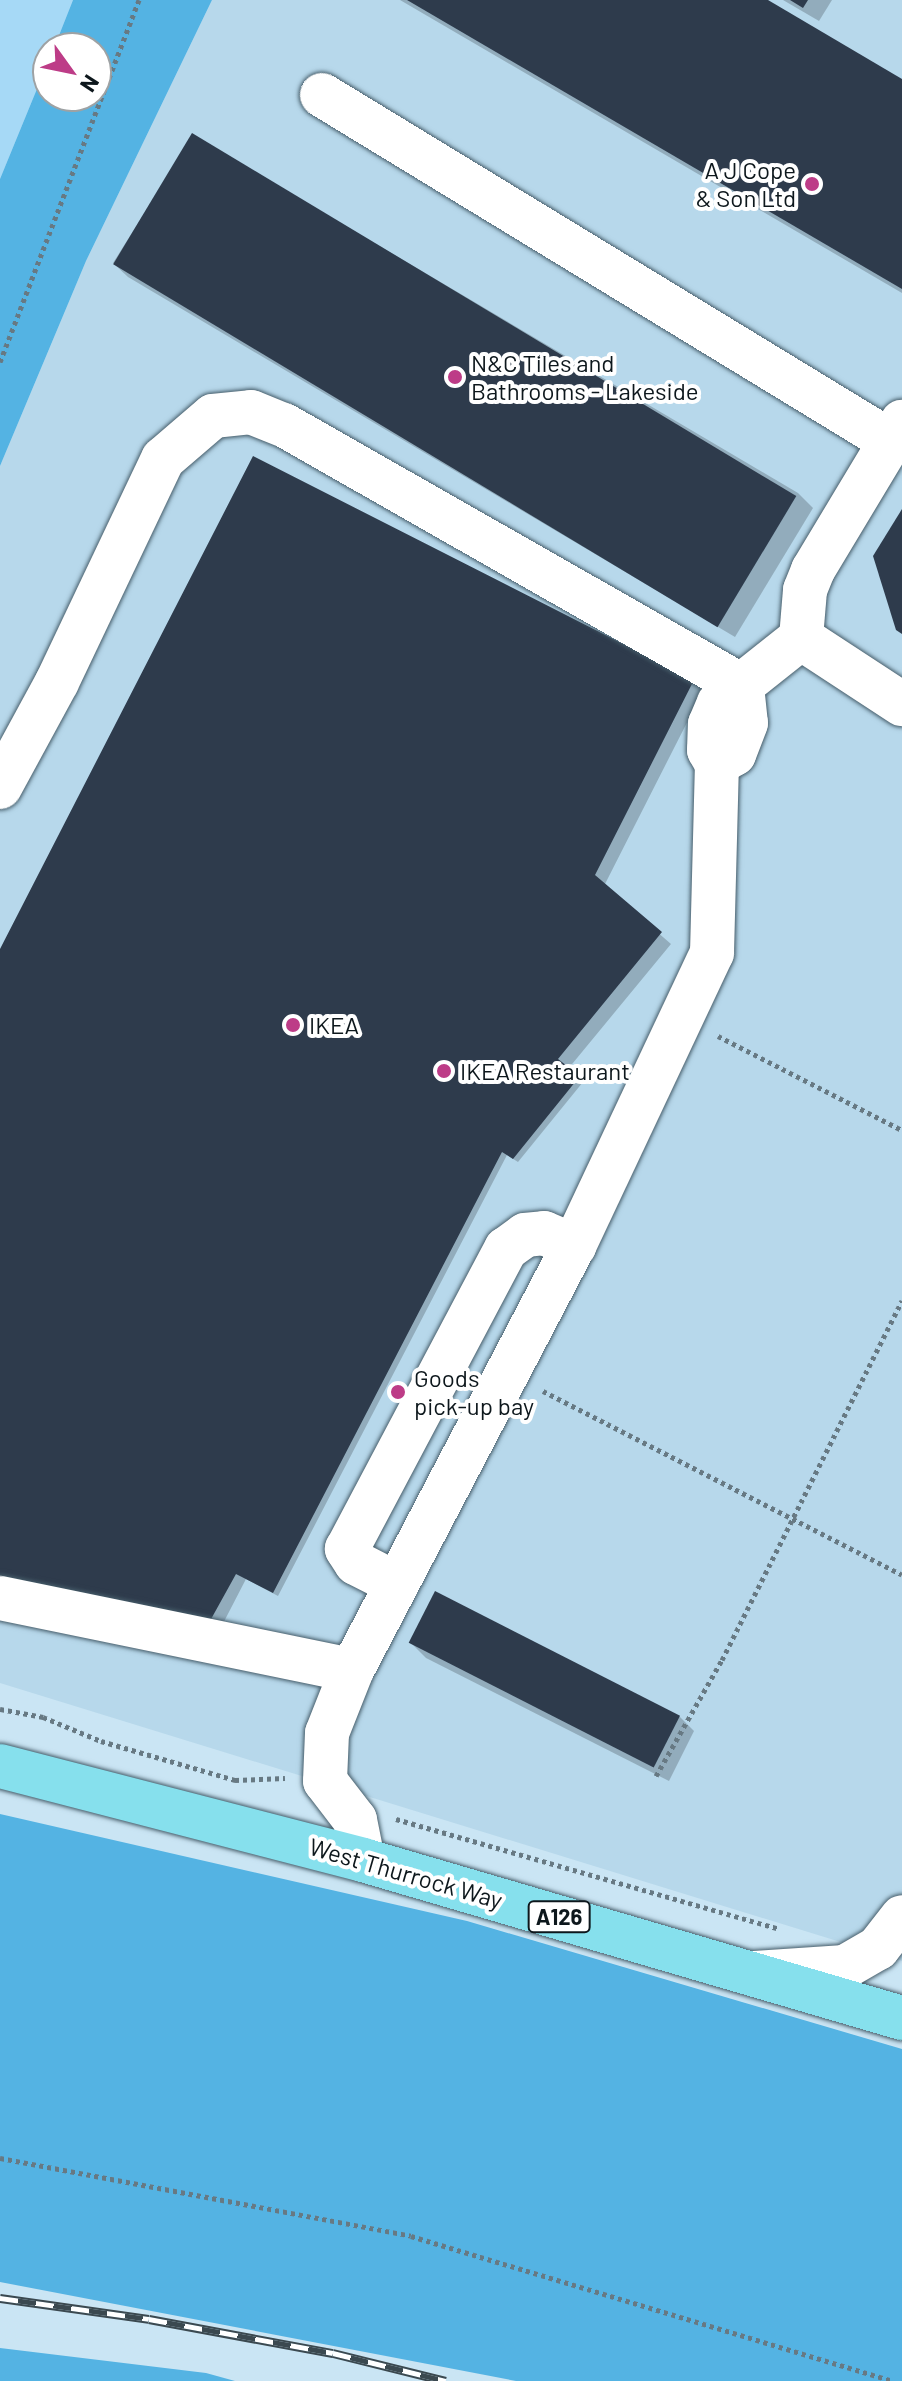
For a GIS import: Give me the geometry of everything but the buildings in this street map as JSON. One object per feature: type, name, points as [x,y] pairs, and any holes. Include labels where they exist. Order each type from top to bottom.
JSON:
[{"type":"main road","name":"West Thurrock Way","points":[[0,1766],[363,1860],[902,2018]]},
{"type":"street","points":[[322,95],[896,432],[813,570],[805,590],[801,638],[742,686]]},
{"type":"street","points":[[0,787],[57,682],[163,459],[213,416],[251,412],[284,425],[742,686]]},
{"type":"street","points":[[801,638],[902,704]]},
{"type":"street","points":[[363,1860],[355,1820],[325,1781],[327,1733],[352,1670],[574,1246],[712,953],[717,764],[734,754],[746,723],[742,686]]},
{"type":"street","points":[[397,1584],[356,1563],[347,1549],[506,1249],[525,1235],[544,1233],[574,1246]]},
{"type":"street","points":[[0,1598],[352,1670]]},
{"type":"street","points":[[755,1973],[845,1967],[878,1948],[902,1917]]},
{"type":"path","points":[[0,362],[139,0]]},
{"type":"path","points":[[683,1018],[902,1130]]},
{"type":"path","points":[[656,1776],[902,1300]]},
{"type":"path","points":[[508,1372],[902,1575]]},
{"type":"path","points":[[0,1709],[43,1717],[101,1741],[235,1780],[325,1781]]},
{"type":"path","points":[[393,1818],[790,1932]]},
{"type":"path","points":[[0,2158],[411,2236],[893,2381]]},
{"type":"shaded area","points":[[0,0],[73,0],[60,32],[32,32],[32,101],[0,179]]},
{"type":"shaded area","points":[[73,0],[212,0],[86,261],[0,466],[0,179],[32,101],[32,112],[112,112],[112,32],[60,32]]},
{"type":"shaded area","points":[[212,0],[902,0],[902,1961],[0,1683],[0,466],[86,261]]},
{"type":"shaded area","points":[[0,1814],[467,1921],[902,2049],[902,2381],[516,2381],[0,2282]]},
{"type":"shaded area","points":[[0,2348],[206,2373],[235,2381],[0,2381]]},
{"type":"railway","points":[[0,2298],[149,2319],[333,2353],[446,2381]]},
{"type":"place","name":"A J Cope & Son Ltd","points":[[812,184]]},
{"type":"place","name":"N&C Tiles and Bathrooms - Lakeside","points":[[455,377]]},
{"type":"place","name":"IKEA","points":[[293,1025]]},
{"type":"place","name":"IKEA Restaurant","points":[[444,1071]]},
{"type":"place","name":"Goods pick-up bay","points":[[398,1392]]}]
